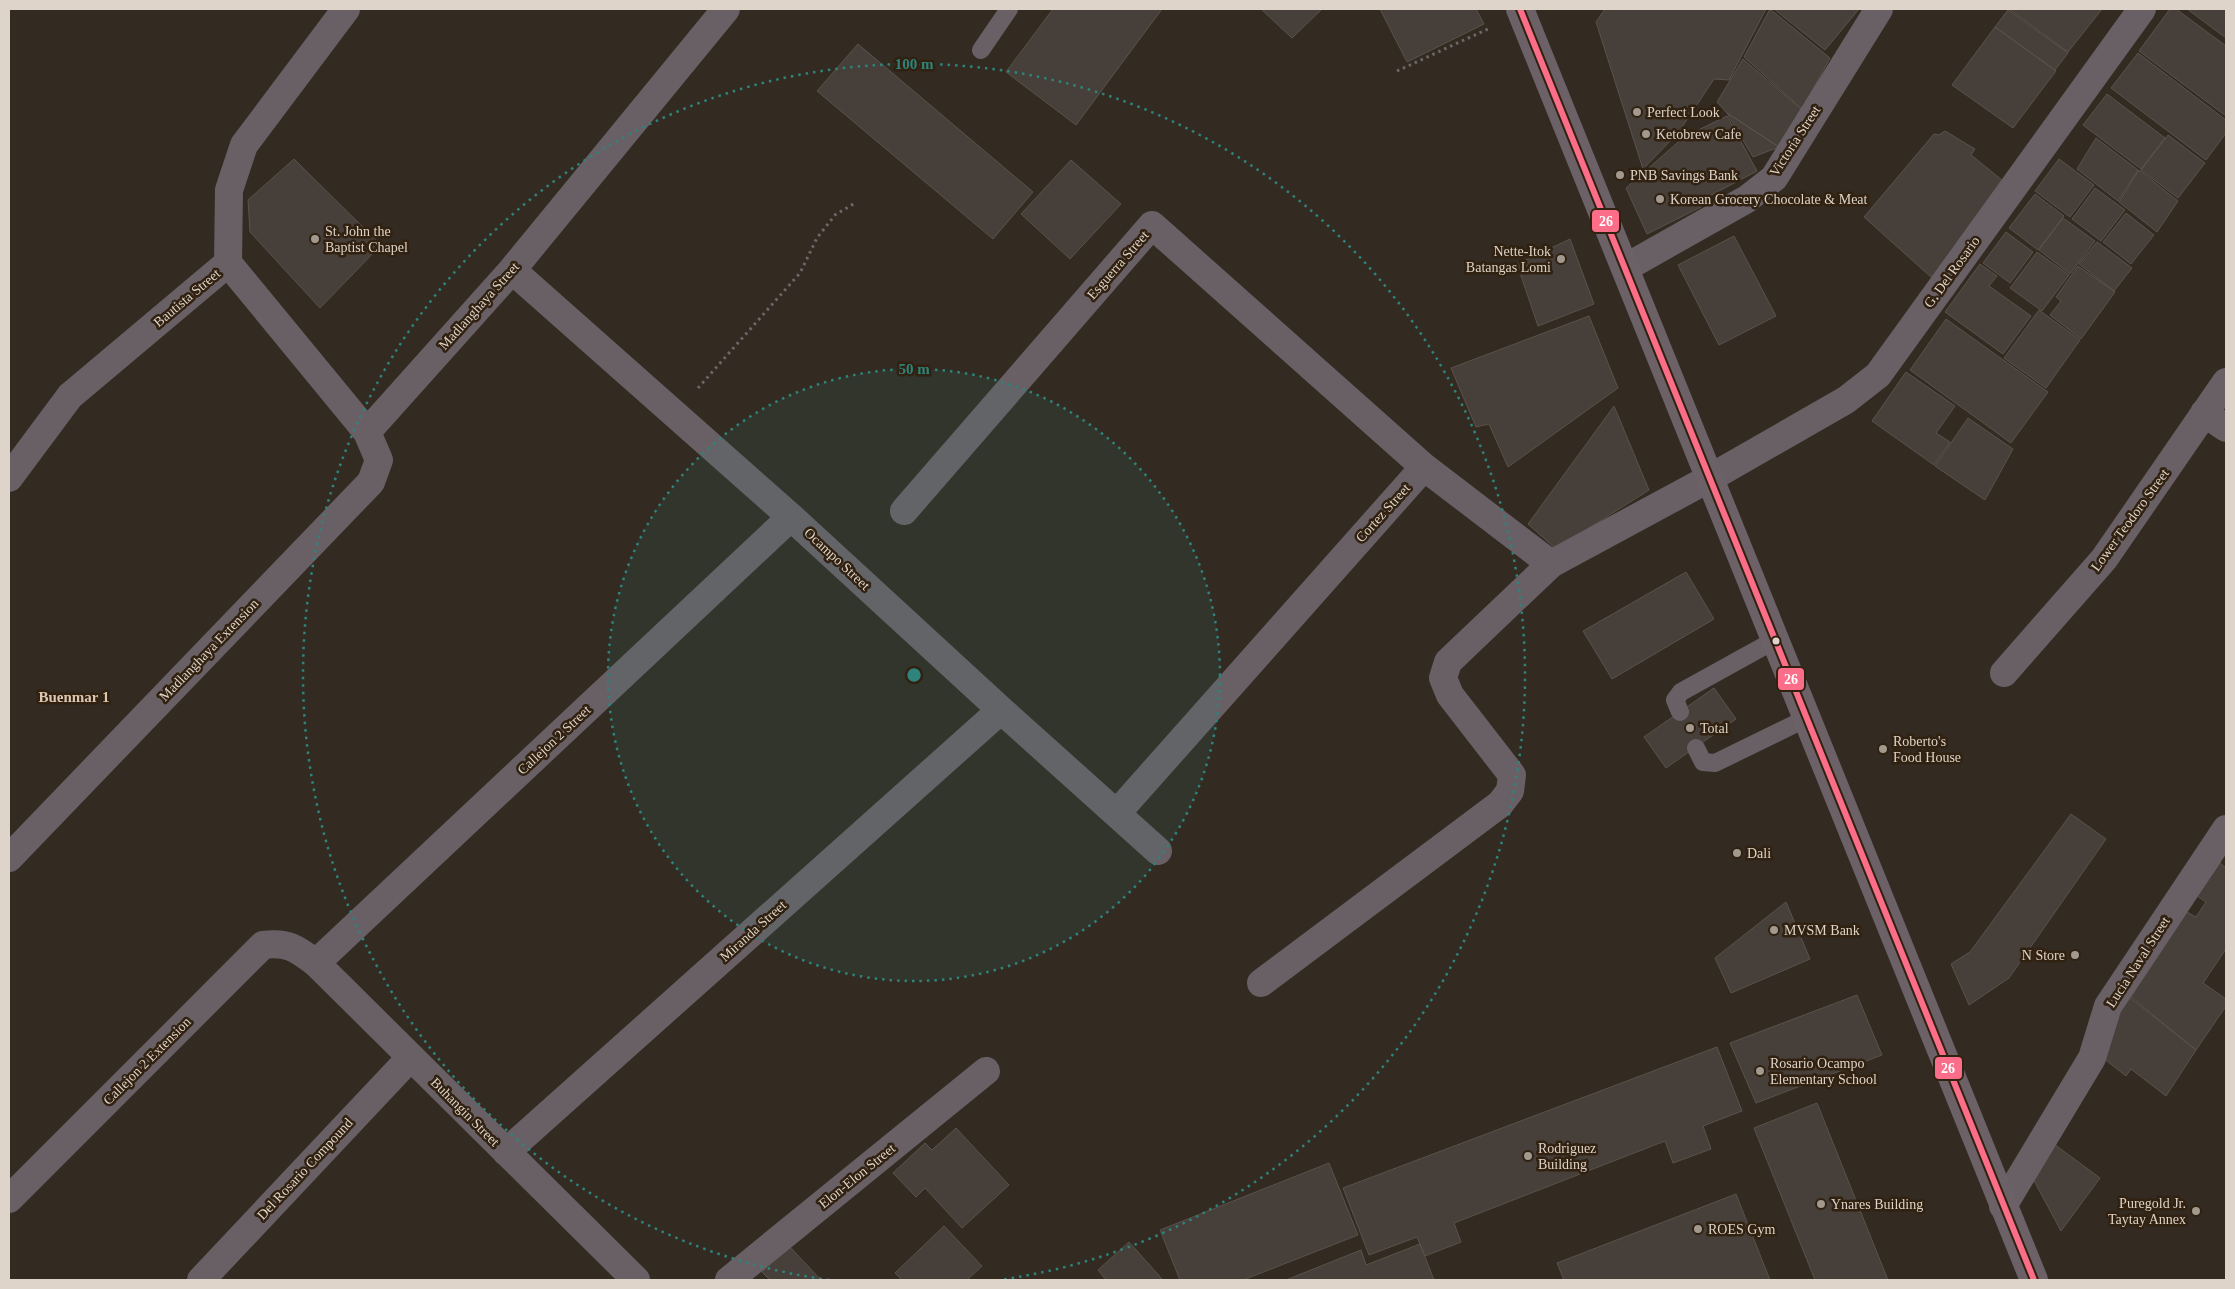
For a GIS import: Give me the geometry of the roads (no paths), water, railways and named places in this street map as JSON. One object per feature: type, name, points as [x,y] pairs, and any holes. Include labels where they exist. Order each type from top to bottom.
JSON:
[{"type":"main road","points":[[1521,11],[2034,1280]]},
{"type":"street","name":"Bautista Street","points":[[9,478],[70,396],[228,264],[230,190],[244,145],[346,9]]},
{"type":"street","name":"Madlanghaya Street","points":[[367,432],[512,270],[726,9]]},
{"type":"street","name":"Victoria Street","points":[[1625,268],[1747,199],[1774,178],[1879,9]]},
{"type":"street","name":"G. Del Rosario","points":[[1710,478],[1846,400],[1878,375],[2142,9]]},
{"type":"street","name":"Esguerra Street","points":[[904,511],[1152,225],[1424,467]]},
{"type":"street","points":[[228,264],[367,432]]},
{"type":"street","name":"Ocampo Street","points":[[512,270],[791,517],[1158,851]]},
{"type":"street","name":"Lower Teodoro Street","points":[[2004,673],[2104,559],[2215,421],[2226,382]]},
{"type":"street","name":"Madlanghaya Extension","points":[[9,858],[371,482],[379,460],[367,432]]},
{"type":"street","points":[[1424,467],[1551,564]]},
{"type":"street","name":"Cortez Street","points":[[1117,813],[1424,467]]},
{"type":"street","points":[[1261,983],[1500,804],[1510,791],[1512,775],[1450,694],[1443,678],[1448,662],[1551,564],[1710,478]]},
{"type":"street","name":"Callejon 2 Street","points":[[316,963],[791,517]]},
{"type":"street","name":"Miranda Street","points":[[506,1152],[1001,710]]},
{"type":"street","name":"Lucia Naval Street","points":[[2003,1206],[2092,1058],[2108,1006],[2226,829]]},
{"type":"street","name":"Callejon 2 Extension","points":[[9,1199],[263,945],[278,943],[293,946]]},
{"type":"street","name":"Buhangin Street","points":[[293,946],[316,963],[636,1280]]},
{"type":"street","name":"Del Rosario Compound","points":[[200,1280],[410,1058]]},
{"type":"street","name":"Elon-Elon Street","points":[[729,1280],[986,1071]]},
{"type":"lane","points":[[981,50],[1010,9]]},
{"type":"lane","points":[[1680,712],[1675,700],[1681,692],[1775,640]]},
{"type":"lane","points":[[1696,748],[1704,762],[1715,763],[1807,718]]},
{"type":"place","name":"Perfect Look","points":[[1637,112]]},
{"type":"place","name":"Ketobrew Cafe","points":[[1646,134]]},
{"type":"place","name":"PNB Savings Bank","points":[[1620,175]]},
{"type":"place","name":"Korean Grocery Chocolate & Meat","points":[[1660,199]]},
{"type":"place","name":"St. John the Baptist Chapel","points":[[315,239]]},
{"type":"place","name":"Nette-Itok Batangas Lomi","points":[[1561,259]]},
{"type":"place","name":"Total","points":[[1690,728]]},
{"type":"place","name":"Roberto's Food House","points":[[1883,749]]},
{"type":"place","name":"Dali","points":[[1737,853]]},
{"type":"place","name":"MVSM Bank","points":[[1774,930]]},
{"type":"place","name":"N Store","points":[[2075,955]]},
{"type":"place","name":"Rosario Ocampo Elementary School","points":[[1760,1071]]},
{"type":"place","name":"Rodriguez Building","points":[[1528,1156]]},
{"type":"place","name":"Ynares Building","points":[[1821,1204]]},
{"type":"place","name":"Puregold Jr. Taytay Annex","points":[[2196,1211]]},
{"type":"place","name":"ROES Gym","points":[[1698,1229]]},
{"type":"district","name":"Buenmar 1","points":[[74,697]]}]
